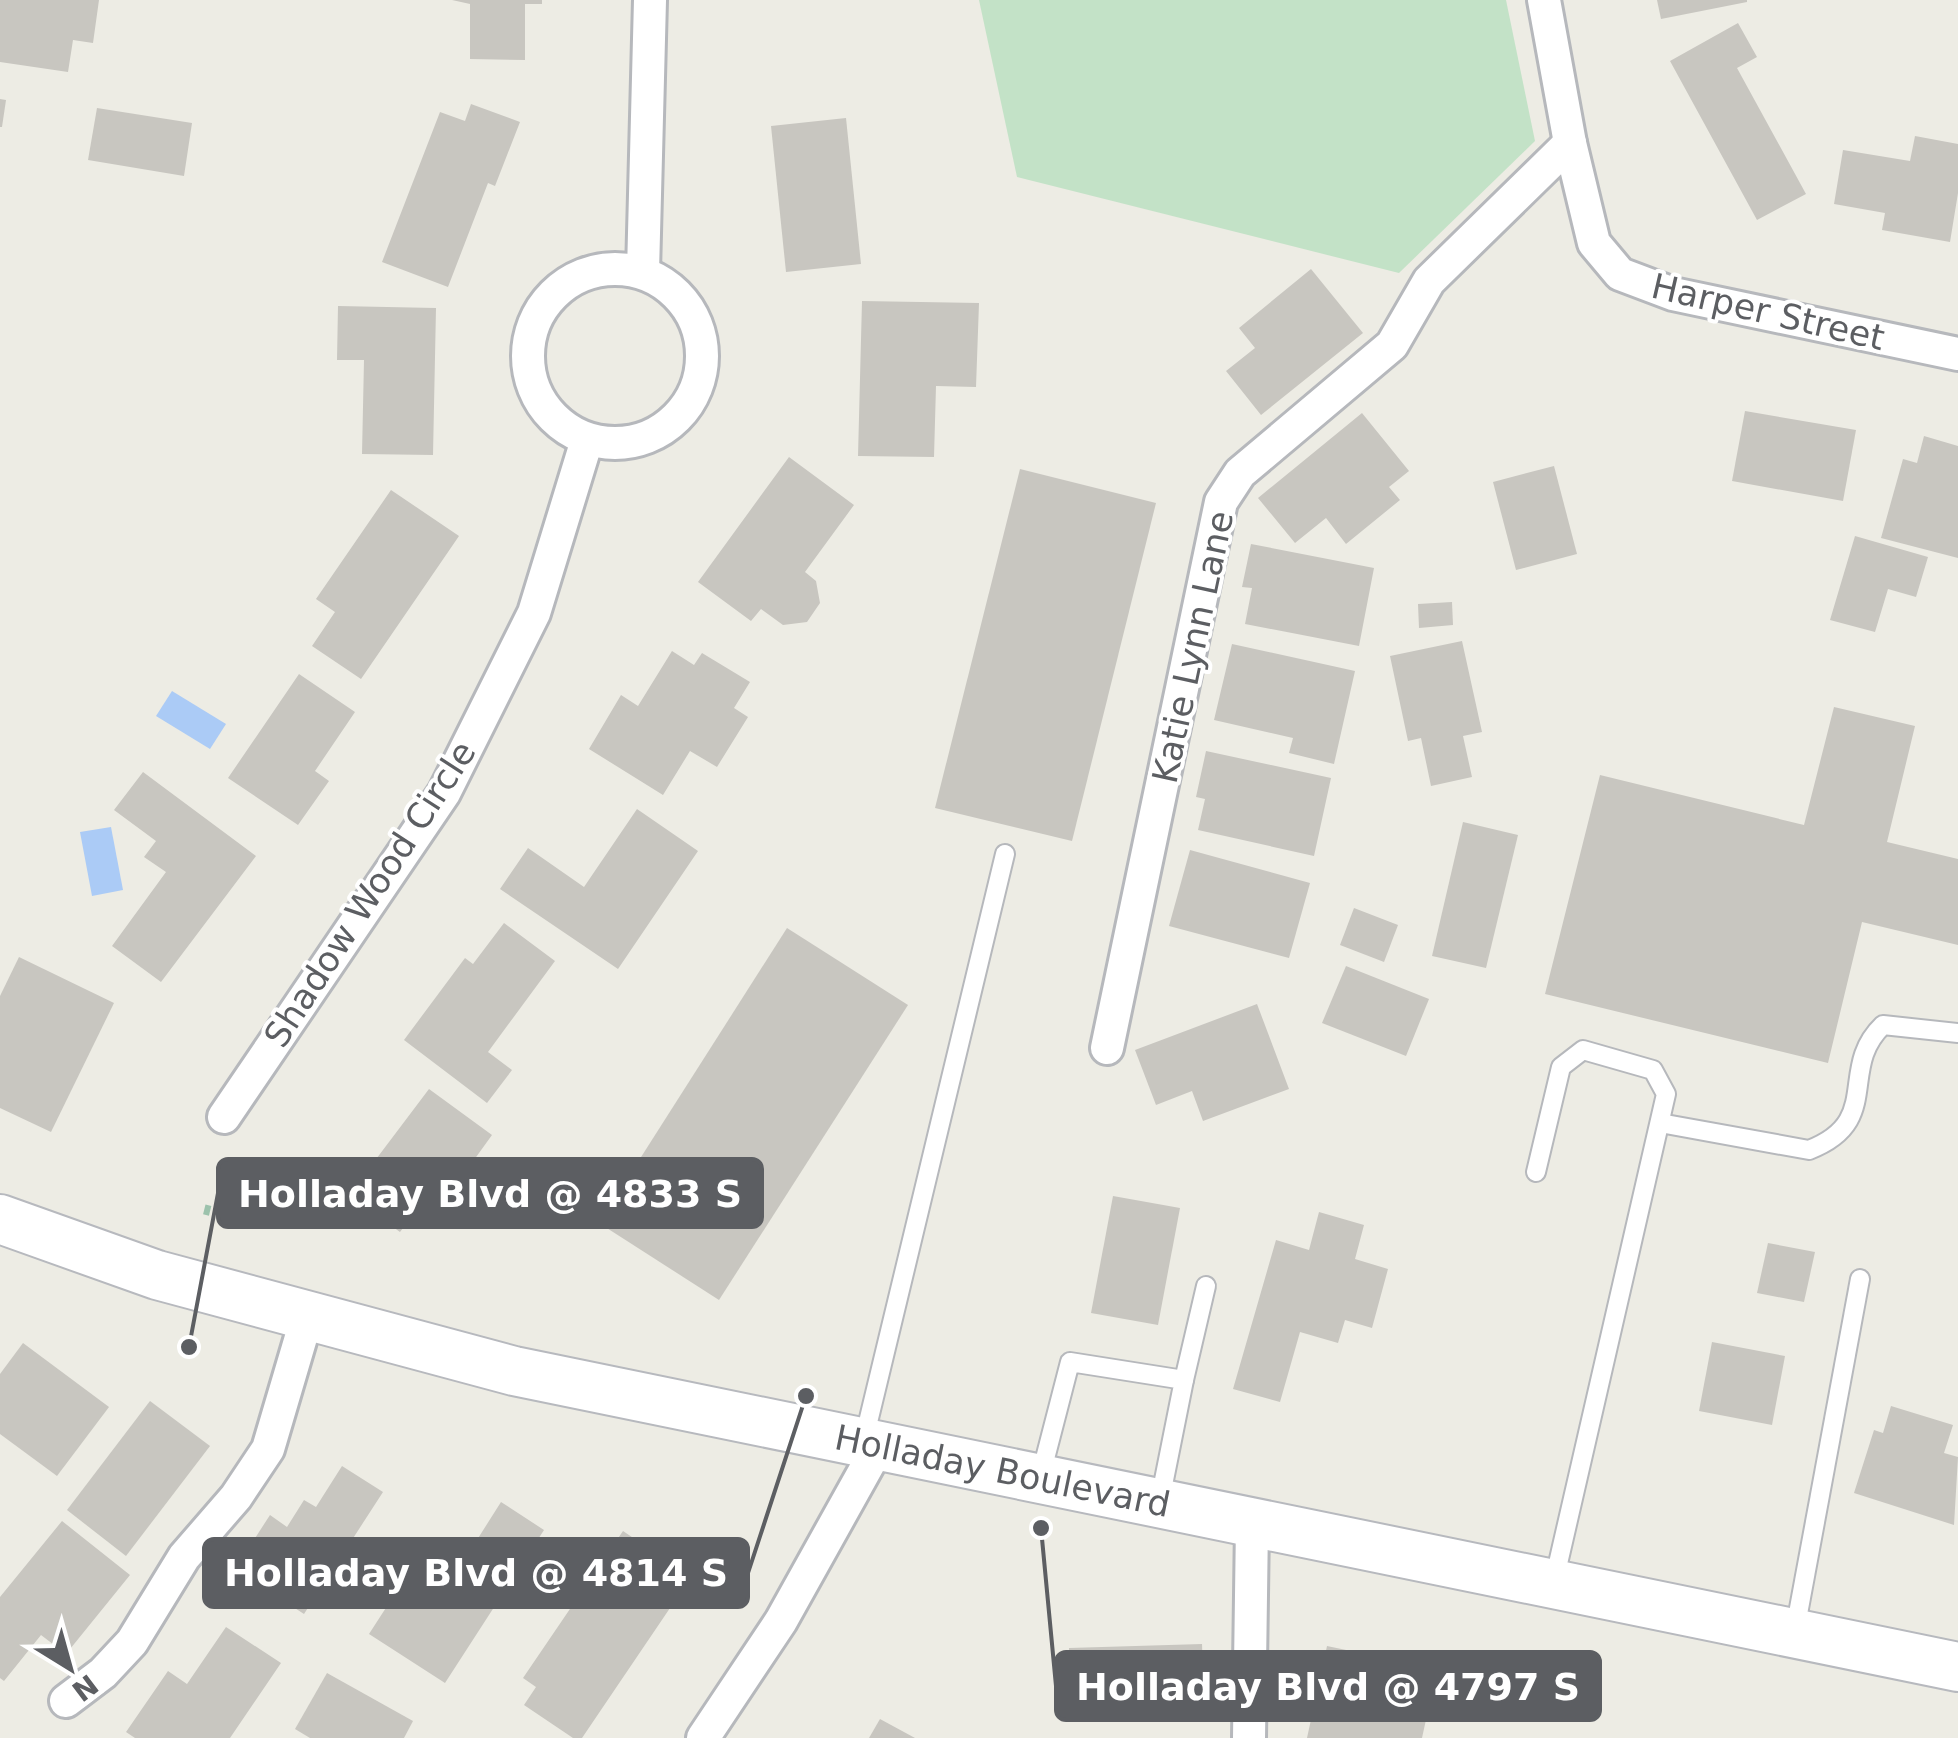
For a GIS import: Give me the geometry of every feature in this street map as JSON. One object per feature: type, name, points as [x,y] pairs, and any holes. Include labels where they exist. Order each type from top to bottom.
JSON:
[{"type":"main road","name":"Holladay Boulevard","points":[[0,1219],[157,1275],[514,1371],[1958,1667]]},
{"type":"street","points":[[642,272],[650,0]]},
{"type":"street","points":[[1544,0],[1570,143]]},
{"type":"street","name":"Harper Street","points":[[1570,143],[1594,243],[1605,260],[1636,284],[1958,354]]},
{"type":"street","name":"Katie Lynn Lane","points":[[1106,1048],[1222,502],[1240,473],[1392,345],[1429,281],[1570,143]]},
{"type":"street","points":[[608,268],[642,272],[672,289],[694,316],[703,349],[699,383],[682,414],[654,435],[621,444],[587,440],[557,423],[536,396],[526,363],[531,329],[548,298],[575,277],[608,268]]},
{"type":"street","name":"Shadow Wood Circle","points":[[224,1117],[444,794],[534,613],[587,440]]},
{"type":"street","points":[[66,1701],[103,1673],[132,1642],[184,1558],[236,1497],[268,1448],[308,1317]]},
{"type":"street","points":[[703,1738],[781,1621],[870,1446]]},
{"type":"street","points":[[1248,1738],[1252,1524]]},
{"type":"lane","points":[[870,1446],[1005,854]]},
{"type":"lane","points":[[1660,1123],[1810,1150],[1831,1142],[1850,1126],[1866,1040],[1883,1025],[1958,1034]]},
{"type":"lane","points":[[1536,1172],[1561,1067],[1584,1050],[1653,1070],[1666,1094],[1553,1586]]},
{"type":"lane","points":[[1794,1635],[1860,1279]]},
{"type":"lane","points":[[1159,1505],[1206,1286]]},
{"type":"lane","points":[[1040,1481],[1070,1362],[1184,1380]]},
{"type":"path","points":[[206,1215],[209,1203]]},
{"type":"green space","points":[[979,0],[1506,0],[1535,141],[1399,273],[1017,177]]},
{"type":"water","points":[[172,691],[226,724],[210,749],[156,716]]},
{"type":"water","points":[[111,827],[123,890],[92,896],[80,832]]},
{"type":"building","points":[[0,0],[99,0],[93,43],[73,40],[68,72],[0,62]]},
{"type":"building","points":[[452,0],[542,0],[542,4],[525,4],[525,60],[470,59],[470,4]]},
{"type":"building","points":[[1657,0],[1747,0],[1747,2],[1661,19]]},
{"type":"building","points":[[1738,23],[1757,57],[1737,68],[1806,194],[1757,220],[1670,61]]},
{"type":"building","points":[[0,99],[6,100],[2,127],[0,127]]},
{"type":"building","points":[[471,104],[520,122],[495,186],[488,183],[448,287],[382,262],[440,112],[465,121]]},
{"type":"building","points":[[97,108],[192,123],[184,176],[88,160]]},
{"type":"building","points":[[846,118],[861,264],[786,272],[771,126]]},
{"type":"building","points":[[1915,136],[1958,144],[1958,193],[1950,242],[1882,230],[1885,213],[1834,204],[1843,150],[1910,161]]},
{"type":"building","points":[[1311,269],[1363,333],[1261,415],[1226,371],[1255,348],[1239,328]]},
{"type":"building","points":[[862,301],[979,303],[976,387],[936,386],[934,457],[858,456]]},
{"type":"building","points":[[338,306],[436,308],[433,455],[362,454],[364,360],[337,360]]},
{"type":"building","points":[[1745,411],[1856,430],[1843,501],[1732,481]]},
{"type":"building","points":[[1362,413],[1409,471],[1389,487],[1400,500],[1346,544],[1326,518],[1295,543],[1258,498]]},
{"type":"building","points":[[1924,436],[1958,446],[1958,558],[1881,538],[1903,459],[1917,463]]},
{"type":"building","points":[[789,457],[854,505],[805,572],[816,581],[820,603],[807,622],[783,625],[761,609],[751,621],[698,582]]},
{"type":"building","points":[[1554,466],[1577,554],[1516,570],[1493,482]]},
{"type":"building","points":[[1020,469],[1156,503],[1072,841],[935,808]]},
{"type":"building","points":[[391,490],[459,536],[361,679],[312,646],[335,612],[316,599]]},
{"type":"building","points":[[1855,536],[1928,557],[1916,597],[1888,589],[1875,632],[1830,620]]},
{"type":"building","points":[[1251,544],[1374,568],[1359,646],[1245,624],[1252,588],[1242,587]]},
{"type":"building","points":[[1452,602],[1453,625],[1419,628],[1418,604]]},
{"type":"building","points":[[1462,641],[1482,732],[1463,736],[1472,777],[1431,786],[1421,738],[1408,741],[1390,656]]},
{"type":"building","points":[[1232,644],[1355,671],[1334,764],[1289,753],[1293,738],[1214,720]]},
{"type":"building","points":[[672,651],[694,665],[702,653],[750,682],[734,708],[748,717],[717,767],[690,751],[663,795],[589,749],[621,695],[638,706]]},
{"type":"building","points":[[299,674],[355,712],[315,771],[329,781],[298,825],[228,778]]},
{"type":"building","points":[[1834,707],[1915,726],[1887,842],[1958,859],[1958,945],[1862,922],[1828,1063],[1545,994],[1600,775],[1804,825]]},
{"type":"building","points":[[1206,751],[1331,778],[1314,856],[1198,830],[1205,799],[1196,797]]},
{"type":"building","points":[[143,772],[256,856],[161,982],[112,946],[166,872],[144,857],[156,841],[114,810]]},
{"type":"building","points":[[637,809],[698,851],[618,969],[500,889],[528,848],[584,887]]},
{"type":"building","points":[[1463,822],[1518,835],[1486,968],[1432,956]]},
{"type":"building","points":[[1190,850],[1310,883],[1289,958],[1169,926]]},
{"type":"building","points":[[1354,908],[1398,925],[1384,962],[1340,945]]},
{"type":"building","points":[[504,923],[555,961],[488,1052],[512,1070],[487,1103],[404,1040],[465,958],[473,964]]},
{"type":"building","points":[[787,928],[908,1005],[719,1300],[599,1223]]},
{"type":"building","points":[[19,957],[114,1003],[51,1132],[0,1108],[0,996]]},
{"type":"building","points":[[1346,966],[1429,999],[1406,1056],[1322,1023]]},
{"type":"building","points":[[1257,1004],[1289,1089],[1203,1121],[1192,1091],[1156,1105],[1135,1050]]},
{"type":"building","points":[[429,1089],[492,1135],[466,1171],[453,1161],[400,1232],[349,1195]]},
{"type":"building","points":[[1113,1196],[1180,1208],[1158,1325],[1091,1313]]},
{"type":"building","points":[[1319,1212],[1364,1225],[1355,1259],[1388,1269],[1372,1328],[1345,1320],[1338,1343],[1300,1332],[1280,1402],[1233,1389],[1276,1240],[1309,1250]]},
{"type":"building","points":[[1768,1243],[1815,1252],[1804,1302],[1757,1293]]},
{"type":"building","points":[[1712,1342],[1785,1356],[1772,1425],[1699,1411]]},
{"type":"building","points":[[23,1343],[109,1407],[57,1476],[0,1434],[0,1374]]},
{"type":"building","points":[[150,1401],[210,1446],[126,1556],[67,1510]]},
{"type":"building","points":[[1891,1406],[1953,1425],[1944,1453],[1958,1457],[1954,1525],[1854,1493],[1874,1430],[1883,1433]]},
{"type":"building","points":[[342,1466],[383,1492],[304,1614],[235,1569],[270,1515],[287,1527],[304,1500],[316,1507]]},
{"type":"building","points":[[501,1502],[544,1530],[445,1683],[369,1634],[422,1552],[456,1573]]},
{"type":"building","points":[[62,1521],[130,1575],[66,1654],[41,1635],[4,1681],[0,1678],[0,1597]]},
{"type":"building","points":[[623,1531],[691,1577],[582,1738],[573,1738],[524,1705],[536,1687],[523,1678]]},
{"type":"building","points":[[226,1627],[281,1663],[230,1738],[135,1738],[126,1732],[168,1671],[187,1684]]},
{"type":"building","points":[[1202,1644],[1204,1705],[1070,1709],[1069,1648]]},
{"type":"building","points":[[1327,1646],[1437,1669],[1422,1738],[1307,1738]]},
{"type":"building","points":[[327,1673],[413,1721],[404,1738],[310,1738],[295,1729]]},
{"type":"building","points":[[880,1719],[915,1738],[869,1738]]},
{"type":"place","name":"Holladay Blvd @ 4833 S","points":[[189,1347]]},
{"type":"place","name":"Holladay Blvd @ 4814 S","points":[[806,1396]]},
{"type":"place","name":"Holladay Blvd @ 4797 S","points":[[1041,1528]]}]
